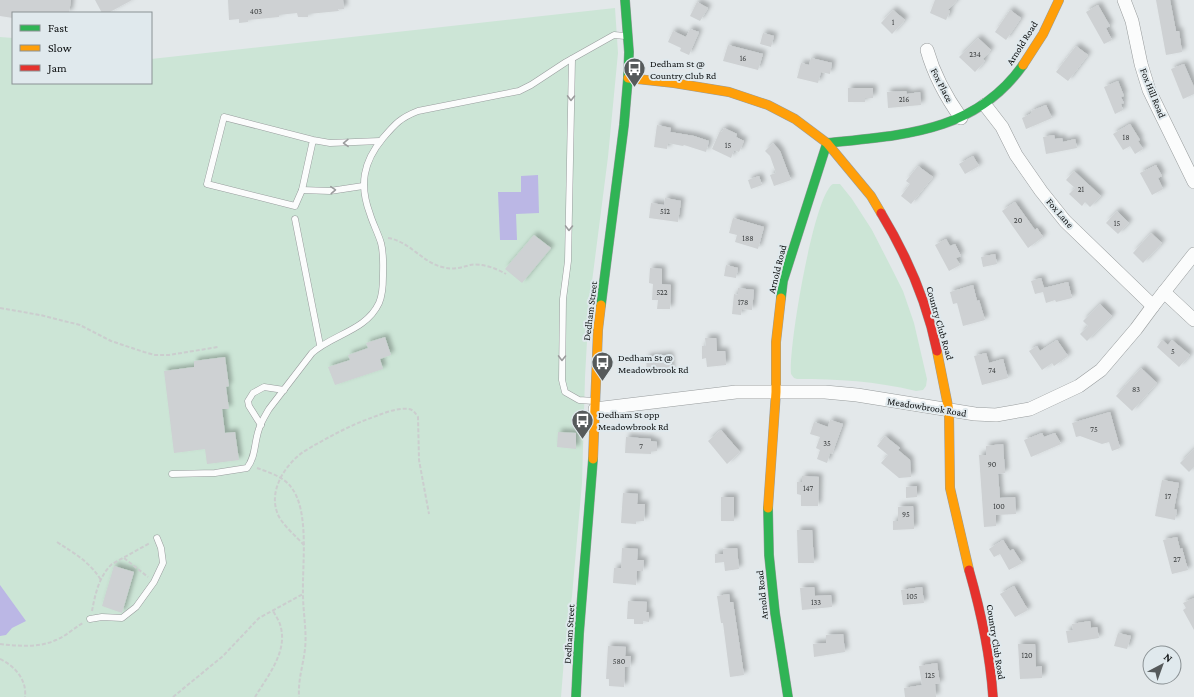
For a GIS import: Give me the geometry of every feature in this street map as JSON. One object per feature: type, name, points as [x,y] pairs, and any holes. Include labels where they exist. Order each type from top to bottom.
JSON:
[{"type":"street","name":"Dedham Street","points":[[576,697],[579,634],[592,483],[598,330],[623,133],[628,78],[628,35],[625,0]]},
{"type":"street","name":"Arnold Road","points":[[788,697],[775,613],[769,555],[768,499],[776,392],[776,342],[784,281],[827,143],[889,136],[928,128],[961,118],[986,104],[1006,86],[1024,65],[1039,41],[1059,0]]},
{"type":"street","name":"Fox Hill Road","points":[[1124,0],[1132,21],[1141,64],[1149,90],[1194,182]]},
{"type":"street","name":"Fox Place","points":[[927,50],[932,67],[946,97],[961,118]]},
{"type":"street","name":"Country Club Road","points":[[628,78],[674,83],[729,92],[768,105],[796,119],[827,143],[871,196],[898,241],[923,298],[936,345],[949,411],[950,488],[966,559],[980,608],[991,666],[993,697]]},
{"type":"street","name":"Fox Lane","points":[[986,104],[1002,127],[1016,155],[1032,179],[1065,221],[1153,306]]},
{"type":"street","name":"Meadowbrook Road","points":[[595,405],[736,392],[825,392],[857,395],[975,414],[996,414],[1030,409],[1079,386],[1105,366],[1136,329],[1194,254]]},
{"type":"street","points":[[1164,292],[1194,320]]},
{"type":"lane","points":[[172,474],[215,473],[246,468],[253,456],[261,425],[269,409],[312,353],[320,345],[356,328],[379,303],[382,290],[383,256],[369,213],[363,186],[366,169],[372,151],[396,123],[406,116],[418,111],[519,91],[531,86],[572,59],[614,35],[628,35]]},
{"type":"lane","points":[[572,59],[568,261],[563,299],[562,380],[565,392],[578,400],[595,405]]},
{"type":"lane","points":[[313,140],[302,190],[295,206],[207,184],[224,117],[330,143],[380,141]]},
{"type":"lane","points":[[302,190],[330,191],[363,186]]},
{"type":"lane","points":[[295,220],[320,345]]},
{"type":"lane","points":[[261,425],[249,406],[248,401],[253,392],[264,387],[284,390]]},
{"type":"lane","points":[[90,619],[102,616],[122,618],[136,607],[154,582],[163,563],[158,538]]},
{"type":"path","points":[[378,237],[392,239],[405,245],[435,265],[450,269],[479,265],[492,267],[506,274]]},
{"type":"path","points":[[0,308],[40,315],[80,325],[111,341],[155,355],[169,355],[218,347]]},
{"type":"path","points":[[304,545],[280,519],[277,513],[275,497],[277,487],[281,479],[298,456],[304,451],[355,424],[402,409],[412,410],[418,417],[419,460],[429,514]]},
{"type":"path","points":[[248,466],[281,479],[291,487],[298,501],[304,545],[303,594],[305,620],[305,648],[299,680],[299,697]]},
{"type":"path","points":[[0,644],[16,646],[45,644],[57,640],[90,619],[101,581],[108,568],[112,564],[158,538]]},
{"type":"path","points":[[57,542],[84,559],[101,581]]},
{"type":"path","points":[[124,558],[154,582]]},
{"type":"path","points":[[173,697],[223,656],[259,618],[303,594]]},
{"type":"path","points":[[255,697],[277,660],[282,638],[281,627],[273,611]]},
{"type":"path","points":[[0,659],[8,663],[21,676],[25,686],[26,697]]},
{"type":"green space","points":[[615,8],[618,53],[608,157],[589,305],[582,483],[561,697],[0,697],[0,37],[12,38],[12,84],[152,84],[152,59]]},
{"type":"green space","points":[[833,184],[840,184],[852,199],[872,230],[903,291],[914,323],[927,379],[926,386],[923,390],[916,391],[856,381],[797,379],[791,374],[794,335],[804,273],[818,214],[826,194]]},
{"type":"shaded area","points":[[538,175],[539,213],[516,214],[517,240],[500,240],[498,192],[521,192],[521,176]]},
{"type":"shaded area","points":[[0,585],[26,621],[12,628],[6,635],[0,636]]},
{"type":"building","points":[[0,0],[71,0],[69,12],[12,12],[12,18],[0,16]]},
{"type":"building","points":[[95,0],[132,0],[110,12],[101,12]]},
{"type":"building","points":[[228,0],[343,0],[344,9],[338,9],[339,11],[308,14],[308,17],[298,17],[297,13],[279,15],[279,17],[248,20],[248,22],[239,23],[239,19],[229,20]]},
{"type":"building","points":[[935,0],[957,0],[948,10],[950,11],[946,20],[930,13]]},
{"type":"building","points":[[1156,0],[1170,0],[1176,31],[1179,31],[1182,52],[1166,55]]},
{"type":"building","points":[[697,2],[708,8],[700,21],[690,16]]},
{"type":"building","points":[[1098,5],[1110,26],[1106,28],[1112,40],[1104,44],[1086,12]]},
{"type":"building","points":[[893,10],[905,20],[892,34],[881,23]]},
{"type":"building","points":[[1010,10],[1021,18],[1006,40],[995,32]]},
{"type":"building","points":[[690,29],[699,32],[689,55],[680,51],[681,48],[668,42],[673,31],[686,37]]},
{"type":"building","points":[[763,33],[774,36],[771,47],[760,44]]},
{"type":"building","points":[[978,38],[991,50],[983,59],[985,61],[975,72],[959,57]]},
{"type":"building","points":[[728,45],[763,54],[758,70],[723,61]]},
{"type":"building","points":[[1076,46],[1088,55],[1068,81],[1056,72]]},
{"type":"building","points":[[811,58],[832,63],[830,74],[821,72],[818,83],[797,78],[801,63],[809,65]]},
{"type":"building","points":[[1184,64],[1194,87],[1194,94],[1183,99],[1171,69]]},
{"type":"building","points":[[1118,81],[1124,96],[1121,97],[1124,103],[1121,104],[1123,110],[1115,114],[1104,87]]},
{"type":"building","points":[[848,88],[873,88],[873,98],[865,98],[865,102],[848,102]]},
{"type":"building","points":[[906,91],[907,94],[920,92],[921,105],[888,108],[887,92]]},
{"type":"building","points":[[1046,105],[1052,118],[1026,129],[1022,118],[1032,113],[1031,111]]},
{"type":"building","points":[[1130,124],[1140,140],[1138,141],[1143,149],[1135,154],[1130,146],[1123,150],[1113,134]]},
{"type":"building","points":[[657,125],[671,128],[670,132],[694,136],[709,141],[706,152],[684,145],[668,143],[667,149],[654,147]]},
{"type":"building","points":[[724,128],[737,134],[736,137],[744,141],[739,152],[734,150],[731,158],[712,149],[720,131],[722,132]]},
{"type":"building","points":[[1054,135],[1055,139],[1062,138],[1063,142],[1075,139],[1077,148],[1046,154],[1043,137]]},
{"type":"building","points":[[773,143],[780,151],[791,180],[774,186],[770,175],[776,173],[770,156],[765,151]]},
{"type":"building","points":[[973,156],[979,166],[965,174],[959,164]]},
{"type":"building","points":[[1156,165],[1162,176],[1158,178],[1163,189],[1152,195],[1140,173]]},
{"type":"building","points":[[918,166],[933,177],[911,204],[901,196],[910,184],[906,181]]},
{"type":"building","points":[[1074,171],[1101,196],[1090,207],[1085,202],[1082,206],[1069,194],[1075,188],[1066,180]]},
{"type":"building","points":[[759,176],[762,185],[751,189],[748,180]]},
{"type":"building","points":[[665,198],[681,201],[678,222],[649,218],[651,203],[664,205]]},
{"type":"building","points":[[1015,202],[1035,230],[1037,228],[1043,237],[1028,248],[1002,211]]},
{"type":"building","points":[[1117,211],[1129,223],[1118,234],[1106,223]]},
{"type":"building","points":[[733,218],[764,227],[758,249],[735,242],[737,235],[729,233]]},
{"type":"building","points":[[1151,233],[1162,243],[1143,263],[1133,253]]},
{"type":"building","points":[[534,235],[551,248],[522,283],[505,269]]},
{"type":"building","points":[[946,239],[950,246],[955,244],[961,256],[956,258],[960,265],[949,271],[935,245]]},
{"type":"building","points":[[995,254],[997,264],[983,267],[981,257]]},
{"type":"building","points":[[726,265],[738,268],[736,278],[724,276]]},
{"type":"building","points":[[650,268],[662,269],[662,284],[671,285],[670,309],[657,309],[658,300],[652,300],[653,284],[649,283]]},
{"type":"building","points":[[1041,278],[1044,288],[1068,282],[1072,298],[1056,302],[1055,300],[1046,303],[1043,292],[1035,294],[1031,281]]},
{"type":"building","points":[[973,285],[977,301],[979,300],[985,320],[963,326],[957,303],[953,304],[950,292]]},
{"type":"building","points":[[738,288],[754,290],[752,310],[742,309],[741,315],[732,314],[734,294],[738,295]]},
{"type":"building","points":[[1100,304],[1112,316],[1087,341],[1080,334],[1088,326],[1083,321]]},
{"type":"building","points":[[385,337],[391,355],[380,359],[383,369],[335,385],[328,367],[350,360],[348,355],[368,348],[366,343]]},
{"type":"building","points":[[705,338],[716,338],[717,351],[725,351],[726,365],[707,367],[706,358],[702,359],[702,346],[706,346]]},
{"type":"building","points":[[1057,340],[1068,356],[1054,366],[1052,363],[1042,370],[1029,351],[1037,346],[1040,351]]},
{"type":"building","points":[[1162,340],[1168,345],[1172,340],[1190,355],[1179,367],[1157,347]]},
{"type":"building","points":[[986,353],[989,363],[1003,359],[1008,378],[982,385],[974,356]]},
{"type":"building","points":[[670,355],[671,372],[647,374],[646,357]]},
{"type":"building","points":[[225,357],[229,386],[226,387],[229,409],[222,409],[225,433],[235,432],[239,460],[207,464],[205,449],[174,453],[164,371],[194,367],[194,361]]},
{"type":"building","points":[[1141,368],[1157,383],[1132,411],[1116,396]]},
{"type":"building","points":[[1110,412],[1120,448],[1112,451],[1109,442],[1102,444],[1080,436],[1076,437],[1072,423]]},
{"type":"building","points":[[830,420],[843,424],[832,454],[830,453],[827,463],[817,459],[820,450],[816,448],[820,437],[810,434],[814,422],[828,427]]},
{"type":"building","points":[[721,430],[740,452],[727,464],[708,441]]},
{"type":"building","points":[[558,432],[576,433],[576,449],[557,447]]},
{"type":"building","points":[[1042,433],[1044,437],[1055,433],[1061,444],[1031,457],[1024,440]]},
{"type":"building","points":[[885,436],[900,448],[898,450],[910,460],[911,477],[899,478],[881,463],[888,455],[877,446]]},
{"type":"building","points":[[626,437],[651,439],[651,441],[657,442],[657,451],[651,451],[651,454],[625,453]]},
{"type":"building","points":[[1003,444],[1005,473],[998,474],[1000,498],[1015,497],[1016,514],[996,515],[996,526],[984,527],[979,455],[986,455],[986,446]]},
{"type":"building","points":[[1194,449],[1194,467],[1189,472],[1180,463]]},
{"type":"building","points":[[802,476],[819,477],[818,506],[801,506],[801,495],[797,494],[797,482],[802,482]]},
{"type":"building","points":[[1162,480],[1179,483],[1174,509],[1177,510],[1175,520],[1155,516]]},
{"type":"building","points":[[917,486],[917,497],[906,498],[906,487]]},
{"type":"building","points":[[623,493],[638,494],[637,504],[645,504],[644,521],[636,521],[636,524],[621,523]]},
{"type":"building","points":[[721,497],[734,497],[734,521],[721,521]]},
{"type":"building","points":[[913,506],[914,529],[893,530],[893,521],[898,521],[898,507]]},
{"type":"building","points":[[797,530],[812,530],[814,563],[798,563]]},
{"type":"building","points":[[1177,537],[1180,549],[1182,548],[1188,570],[1172,574],[1163,540]]},
{"type":"building","points":[[1003,540],[1010,551],[1013,549],[1022,563],[1009,570],[1000,554],[994,557],[989,549]]},
{"type":"building","points":[[622,548],[638,549],[637,560],[644,560],[643,571],[637,571],[636,585],[613,583],[614,568],[621,568]]},
{"type":"building","points":[[737,548],[739,569],[725,571],[724,562],[715,563],[715,554],[723,554],[723,549]]},
{"type":"building","points":[[114,566],[134,572],[122,613],[102,606]]},
{"type":"building","points":[[1014,586],[1028,610],[1015,617],[1000,594]]},
{"type":"building","points":[[814,587],[815,596],[831,595],[832,607],[802,610],[800,588]]},
{"type":"building","points":[[922,587],[924,603],[903,605],[901,590]]},
{"type":"building","points":[[729,594],[730,602],[733,602],[744,675],[730,677],[723,623],[721,623],[717,596]]},
{"type":"building","points":[[1194,598],[1194,630],[1183,610],[1186,608],[1183,603]]},
{"type":"building","points":[[628,601],[647,602],[646,612],[649,612],[649,622],[643,621],[643,624],[634,624],[634,619],[627,619]]},
{"type":"building","points":[[1090,621],[1091,628],[1097,627],[1099,638],[1068,643],[1066,631],[1073,630],[1072,624]]},
{"type":"building","points":[[1118,633],[1131,636],[1127,649],[1114,646]]},
{"type":"building","points":[[843,634],[845,652],[814,657],[813,644],[826,643],[826,635]]},
{"type":"building","points":[[1018,644],[1035,644],[1036,667],[1042,666],[1042,678],[1020,679]]},
{"type":"building","points":[[608,646],[626,647],[625,656],[631,656],[630,667],[625,667],[624,687],[609,686],[609,679],[606,679]]},
{"type":"building","points":[[937,663],[940,684],[935,684],[936,697],[905,697],[904,688],[922,685],[919,666]]},
{"type":"traffic: fast","points":[[601,305],[624,125],[628,78],[629,52],[625,0]]},
{"type":"traffic: fast","points":[[781,298],[783,281],[827,143],[909,133],[960,117],[983,105],[1004,88],[1023,65]]},
{"type":"traffic: fast","points":[[576,697],[579,634],[593,459]]},
{"type":"traffic: fast","points":[[768,508],[769,555],[775,613],[788,697]]},
{"type":"traffic: slow","points":[[1023,65],[1043,34],[1059,0]]},
{"type":"traffic: slow","points":[[628,78],[674,83],[729,92],[768,105],[795,119],[827,143],[871,196],[881,213]]},
{"type":"traffic: slow","points":[[768,508],[776,392],[776,342],[781,298]]},
{"type":"traffic: slow","points":[[593,459],[598,330],[601,305]]},
{"type":"traffic: slow","points":[[937,351],[949,411],[950,488],[969,570]]},
{"type":"traffic: jam","points":[[881,213],[908,263],[922,297],[937,351]]},
{"type":"traffic: jam","points":[[969,570],[990,664],[993,697]]},
{"type":"place","name":"Dedham St @ Country Club Rd","points":[[635,88]]},
{"type":"place","name":"Dedham St @ Meadowbrook Rd","points":[[602,382]]},
{"type":"place","name":"Dedham St opp Meadowbrook Rd","points":[[582,440]]}]
